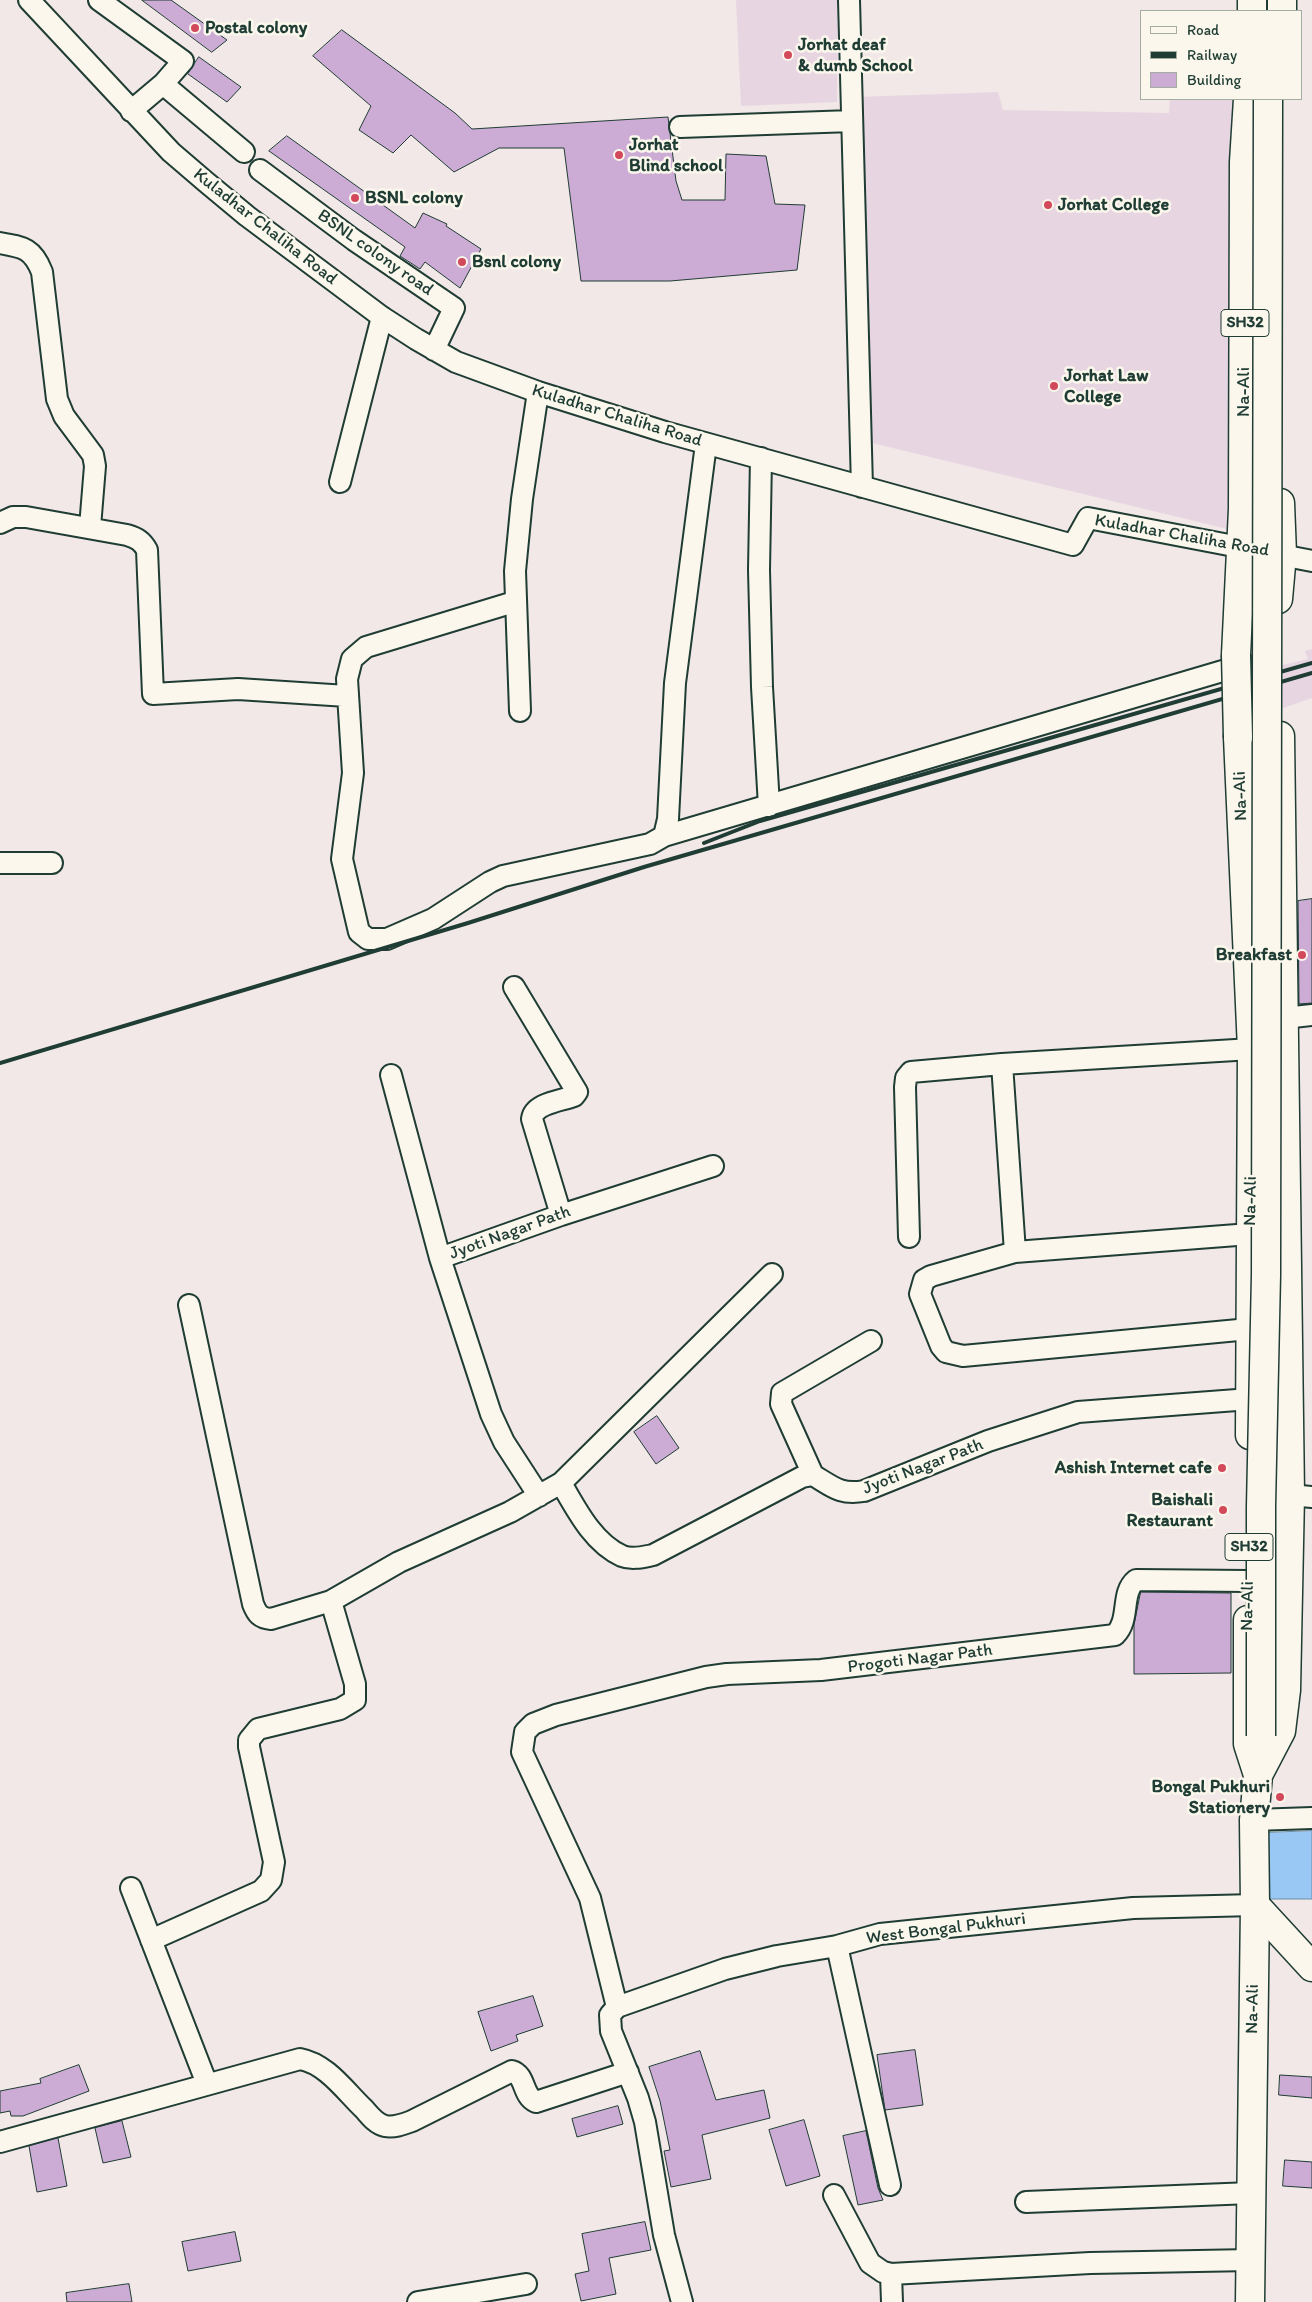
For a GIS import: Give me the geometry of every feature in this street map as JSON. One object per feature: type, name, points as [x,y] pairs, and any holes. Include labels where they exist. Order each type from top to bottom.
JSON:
[{"type":"main road","name":"Na-Ali","points":[[1248,100],[1244,162],[1243,510],[1236,661],[1252,1049],[1250,1234],[1252,1268],[1248,1330],[1250,1399],[1248,1744],[1258,1775],[1254,1820],[1255,1905],[1250,2302]]},
{"type":"main road","points":[[1258,1775],[1261,1736],[1261,1506],[1266,1275],[1268,100]]},
{"type":"main road","points":[[1258,1775],[1276,1743],[1284,1717],[1301,1496],[1284,1018],[1278,653],[1278,611],[1282,554],[1279,484],[1280,100]]},
{"type":"main road","points":[[1255,1905],[1312,1967]]},
{"type":"street","name":"Kuladhar Chaliha Road","points":[[29,0],[170,152],[262,227],[382,316],[456,362],[538,392],[706,444],[862,488],[907,497],[1073,545],[1088,518],[1312,561]]},
{"type":"street","points":[[100,0],[183,61],[163,84],[132,112]]},
{"type":"street","points":[[849,0],[862,488]]},
{"type":"street","points":[[163,84],[244,152]]},
{"type":"street","points":[[680,127],[852,121]]},
{"type":"street","name":"BSNL colony road","points":[[260,170],[354,240],[454,308],[434,350]]},
{"type":"street","points":[[0,243],[29,250],[37,260],[42,272],[58,399],[64,416],[93,455],[95,466],[90,527]]},
{"type":"street","points":[[340,482],[382,316]]},
{"type":"street","points":[[520,711],[514,602],[518,532],[538,392]]},
{"type":"street","points":[[664,836],[668,819],[674,710],[681,634],[706,444]]},
{"type":"street","points":[[761,458],[758,570],[769,806]]},
{"type":"street","points":[[0,523],[13,516],[90,527],[138,539],[147,550],[152,694],[238,689],[347,696]]},
{"type":"street","points":[[514,602],[366,647],[352,659],[347,679],[347,696],[353,773],[344,828],[342,859],[360,932],[368,938],[387,939],[432,919],[490,882],[503,876],[650,844],[664,836],[769,806],[1236,661]]},
{"type":"street","points":[[0,863],[52,863]]},
{"type":"street","points":[[514,987],[577,1092],[574,1096],[540,1107],[533,1114],[532,1120],[561,1215]]},
{"type":"street","points":[[1284,1018],[1312,1014]]},
{"type":"street","points":[[909,1236],[905,1087],[906,1078],[911,1072],[1002,1064],[1252,1049]]},
{"type":"street","points":[[1002,1064],[1015,1252]]},
{"type":"street","points":[[391,1075],[440,1258]]},
{"type":"street","name":"Jyoti Nagar Path","points":[[539,1496],[504,1442],[491,1414],[440,1258],[561,1215],[713,1166]]},
{"type":"street","points":[[1248,1330],[963,1356],[946,1352],[941,1346],[920,1294],[924,1280],[931,1276],[1015,1252],[1250,1234]]},
{"type":"street","points":[[189,1305],[253,1604],[258,1614],[263,1618],[270,1618],[331,1601],[412,1556],[510,1512],[561,1483],[772,1274]]},
{"type":"street","points":[[561,1483],[581,1518],[596,1534],[624,1557],[640,1558],[653,1555],[802,1477],[813,1475],[781,1404],[782,1393],[871,1342]]},
{"type":"street","name":"Jyoti Nagar Path","points":[[813,1475],[841,1492],[864,1491],[988,1442],[1078,1412],[1250,1399]]},
{"type":"street","name":"Progoti Nagar Path","points":[[617,2007],[590,1898],[522,1752],[524,1732],[533,1724],[556,1715],[706,1676],[822,1670],[1115,1635],[1124,1622],[1128,1590],[1136,1580],[1248,1581]]},
{"type":"street","points":[[151,1940],[260,1891],[271,1880],[274,1862],[249,1740],[258,1729],[340,1709],[355,1700],[355,1684],[331,1601]]},
{"type":"street","points":[[1254,1820],[1312,1818]]},
{"type":"street","points":[[131,1888],[207,2084]]},
{"type":"street","name":"West Bongal Pukhuri","points":[[617,2007],[725,1969],[777,1956],[837,1946],[872,1936],[1133,1908],[1255,1905]]},
{"type":"street","points":[[837,1946],[890,2185]]},
{"type":"street","points":[[617,2007],[610,2015],[610,2024],[645,2122],[664,2235],[682,2302]]},
{"type":"street","points":[[0,2142],[300,2059],[313,2062],[324,2069],[375,2121],[386,2126],[400,2126],[412,2121],[512,2071],[519,2075],[528,2096],[536,2102],[628,2072]]},
{"type":"street","points":[[1026,2202],[1251,2193]]},
{"type":"street","points":[[834,2195],[870,2263],[883,2272],[892,2274],[1090,2263],[1251,2260]]},
{"type":"street","points":[[892,2274],[892,2302]]},
{"type":"street","points":[[418,2302],[465,2298],[526,2284]]},
{"type":"shaded area","name":"Jorhat deaf & dumb School","points":[[736,0],[838,0],[837,102],[741,106]]},
{"type":"shaded area","points":[[998,92],[1003,110],[1169,113],[1170,100],[1234,100],[1240,532],[864,441],[857,97]]},
{"type":"shaded area","points":[[1312,649],[1312,698],[1269,713],[1265,669],[1308,659],[1305,651]]},
{"type":"water","points":[[1312,1831],[1312,1899],[1267,1899],[1265,1833]]},
{"type":"building","name":"Postal colony","points":[[142,0],[171,0],[227,40],[212,52]]},
{"type":"building","name":"Jorhat Blind school","points":[[342,30],[455,113],[472,129],[668,117],[676,181],[682,200],[725,200],[726,154],[766,156],[775,204],[805,205],[797,270],[670,281],[581,281],[564,148],[499,148],[454,172],[411,135],[393,153],[359,130],[371,106],[313,56]]},
{"type":"building","name":"Postal colony","points":[[199,57],[241,87],[227,102],[188,74]]},
{"type":"building","points":[[287,136],[415,228],[423,213],[447,224],[446,226],[481,249],[460,288],[425,262],[420,269],[400,256],[405,247],[269,151]]},
{"type":"building","name":"Breakfast","points":[[1312,899],[1312,1003],[1299,1004],[1298,901]]},
{"type":"building","points":[[657,1416],[679,1448],[656,1464],[634,1432]]},
{"type":"building","points":[[1141,1592],[1231,1593],[1231,1673],[1134,1674],[1134,1625]]},
{"type":"building","points":[[533,1996],[543,2026],[516,2035],[518,2041],[491,2051],[478,2012]]},
{"type":"building","points":[[915,2050],[923,2105],[885,2110],[877,2055]]},
{"type":"building","points":[[700,2051],[716,2100],[764,2090],[770,2118],[702,2135],[711,2179],[671,2187],[664,2151],[670,2150],[660,2101],[649,2067]]},
{"type":"building","points":[[79,2065],[89,2091],[23,2116],[11,2116],[10,2111],[0,2113],[0,2091],[41,2083],[40,2079]]},
{"type":"building","points":[[1280,2075],[1312,2077],[1312,2098],[1279,2095]]},
{"type":"building","points":[[618,2106],[623,2124],[577,2137],[572,2119]]},
{"type":"building","points":[[804,2120],[820,2176],[786,2186],[769,2130]]},
{"type":"building","points":[[122,2121],[131,2157],[103,2163],[95,2128]]},
{"type":"building","points":[[866,2131],[878,2188],[883,2200],[858,2205],[843,2136]]},
{"type":"building","points":[[58,2138],[67,2186],[37,2192],[29,2146]]},
{"type":"building","points":[[1285,2160],[1312,2162],[1312,2188],[1283,2186]]},
{"type":"building","points":[[645,2222],[651,2250],[609,2258],[616,2294],[581,2301],[575,2274],[589,2271],[582,2234]]},
{"type":"building","points":[[235,2232],[241,2261],[188,2271],[182,2242]]},
{"type":"building","points":[[129,2284],[132,2302],[67,2302],[66,2293]]},
{"type":"railway","points":[[704,843],[760,821],[1312,663]]},
{"type":"railway","points":[[0,1063],[468,923],[644,867],[1312,673]]},
{"type":"place","name":"Postal colony","points":[[195,28]]},
{"type":"place","name":"Jorhat deaf & dumb School","points":[[788,55]]},
{"type":"place","name":"Jorhat Blind school","points":[[619,155]]},
{"type":"place","name":"BSNL colony","points":[[355,198]]},
{"type":"place","name":"Jorhat College","points":[[1048,205]]},
{"type":"place","name":"Bsnl colony","points":[[462,262]]},
{"type":"place","name":"Jorhat Law College","points":[[1054,386]]},
{"type":"place","name":"Breakfast","points":[[1302,955]]},
{"type":"place","name":"Ashish Internet cafe","points":[[1222,1468]]},
{"type":"place","name":"Baishali Restaurant","points":[[1223,1510]]},
{"type":"place","name":"Bongal Pukhuri Stationery","points":[[1280,1797]]}]
